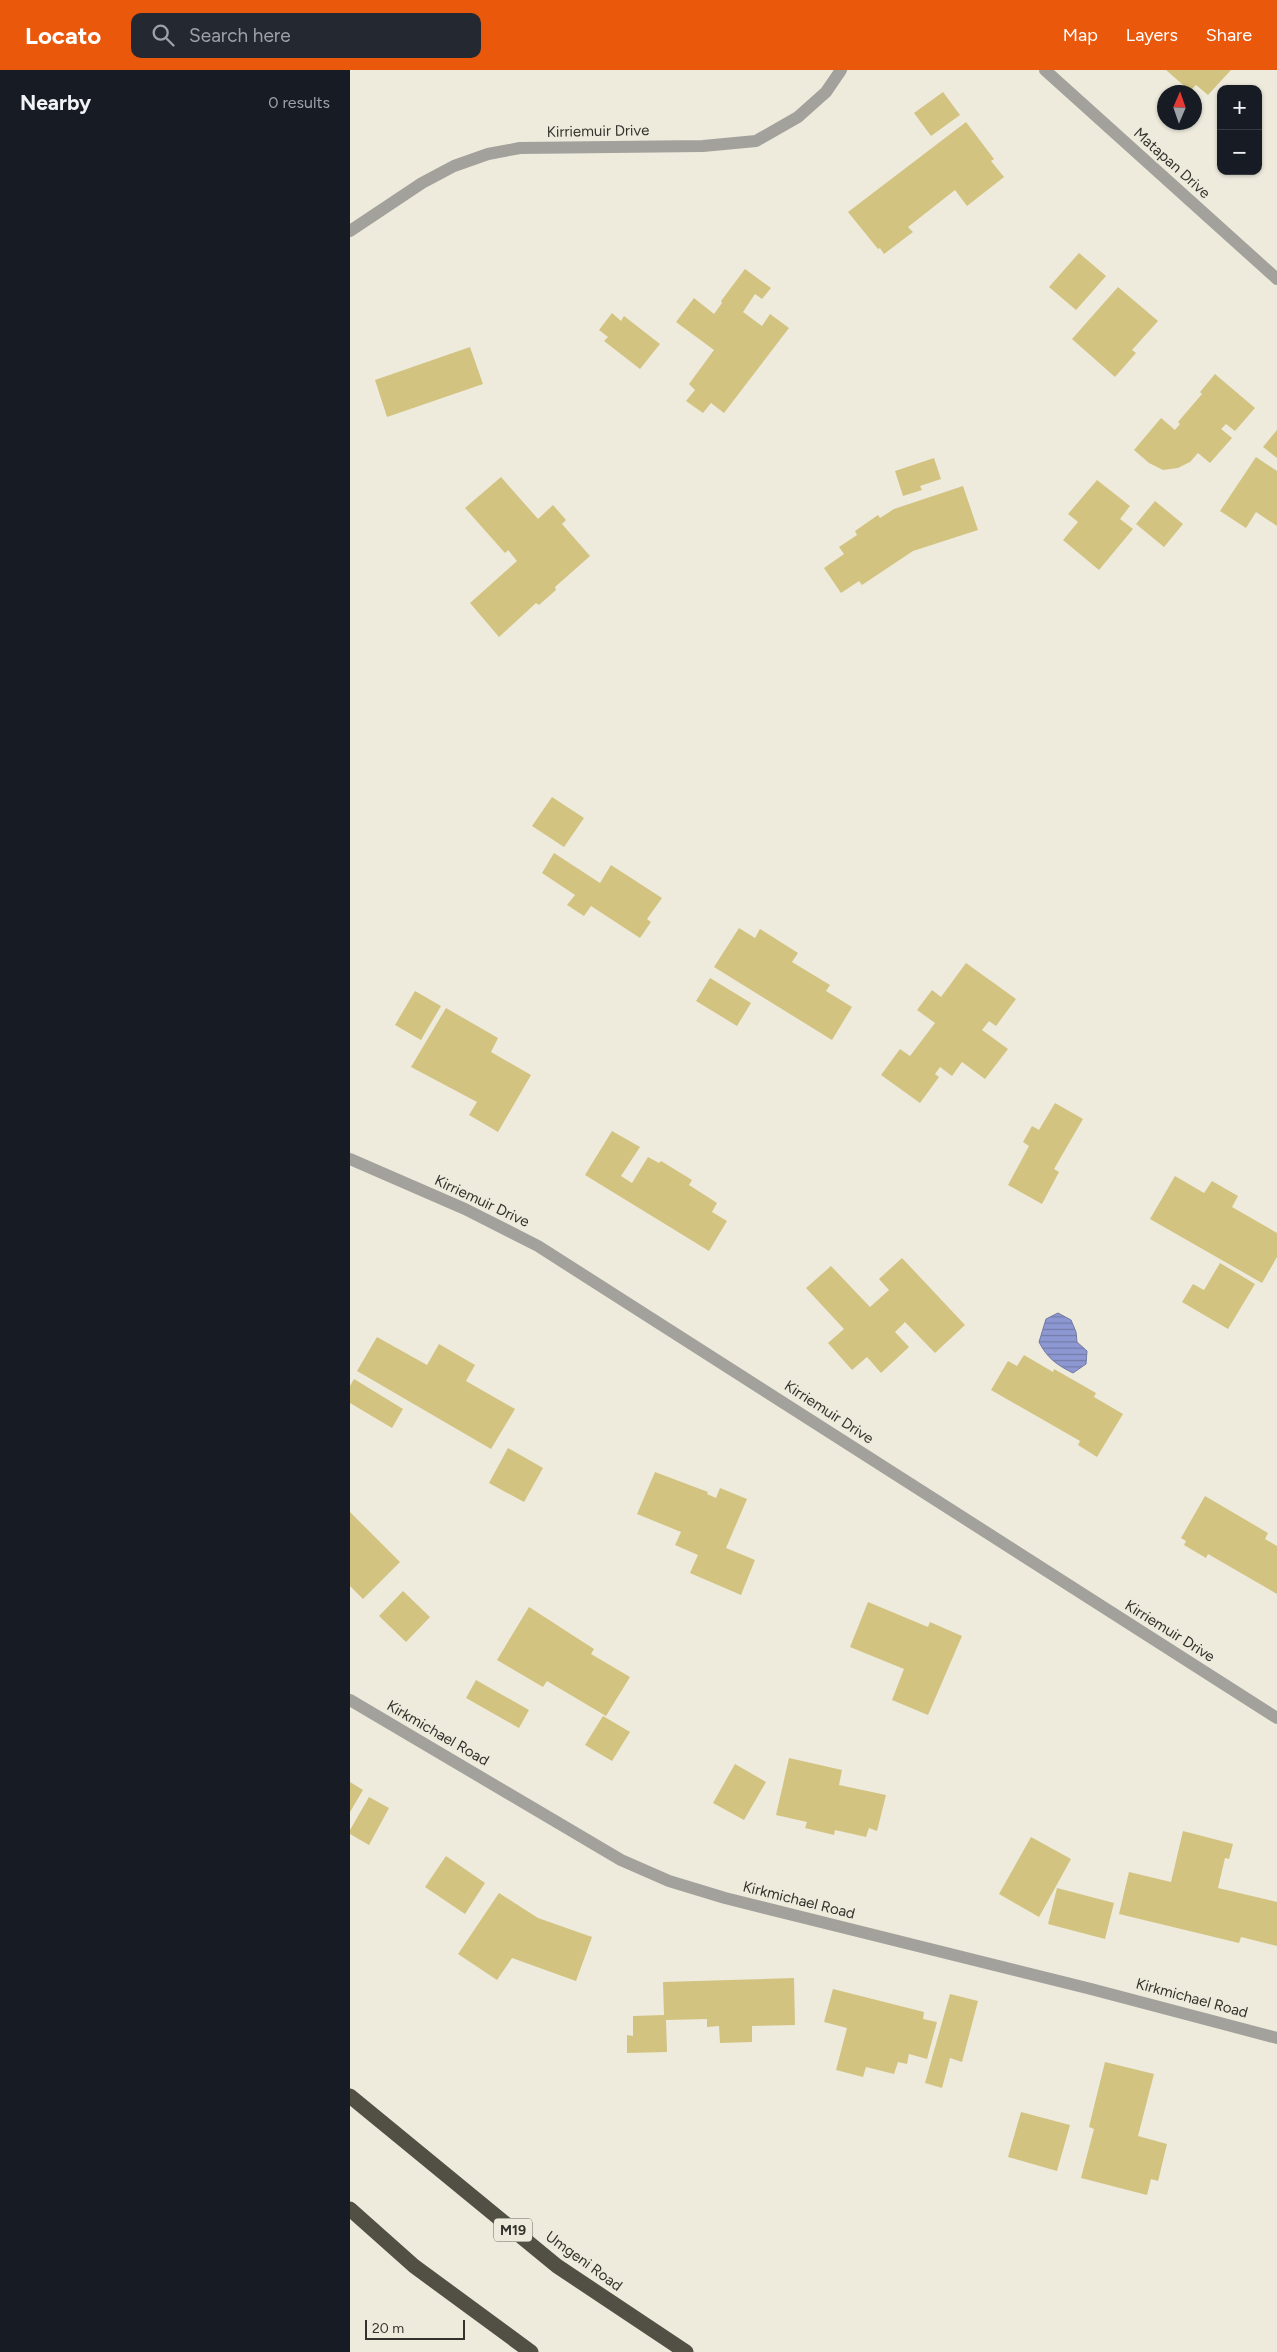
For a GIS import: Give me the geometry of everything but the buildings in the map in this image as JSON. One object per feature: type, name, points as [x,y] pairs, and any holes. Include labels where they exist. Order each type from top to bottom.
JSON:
[{"type":"highway","name":"Umgeni Road","points":[[350,2096],[557,2266],[686,2352]]},
{"type":"highway","points":[[350,2209],[414,2266],[530,2352]]},
{"type":"street","name":"Kirriemuir Drive","points":[[350,231],[422,183],[446,170],[496,153],[520,148],[703,146],[756,141],[798,117],[826,92],[841,70]]},
{"type":"street","name":"Matapan Drive","points":[[1045,70],[1277,280]]},
{"type":"street","name":"Kirriemuir Drive","points":[[350,1158],[465,1209],[538,1246],[1277,1718]]},
{"type":"street","name":"Kirkmichael Road","points":[[350,1700],[621,1860],[669,1881],[725,1898],[1091,1989],[1277,2038]]},
{"type":"water","points":[[1058,1313],[1071,1320],[1076,1332],[1077,1342],[1087,1351],[1086,1364],[1073,1373],[1053,1360],[1039,1342],[1046,1319]]}]
